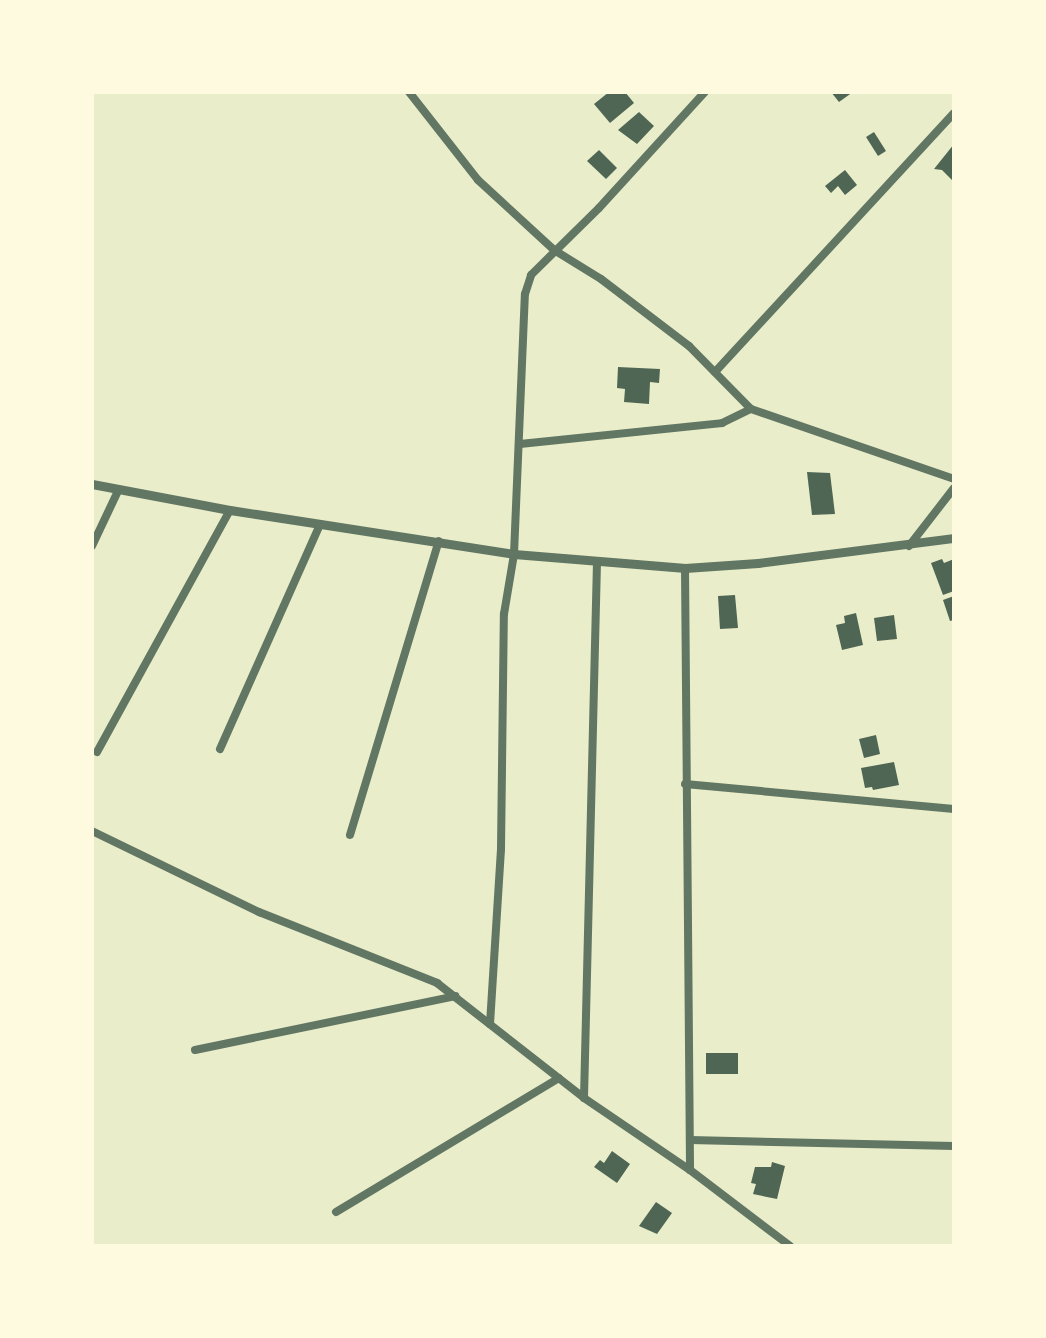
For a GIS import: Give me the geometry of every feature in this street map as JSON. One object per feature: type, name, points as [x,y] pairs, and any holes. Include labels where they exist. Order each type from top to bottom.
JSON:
[{"type":"street","points":[[409,92],[478,180],[554,250],[643,309],[715,372],[751,409],[954,479]]},
{"type":"street","points":[[490,1024],[501,849],[504,614],[514,554],[525,294],[531,275],[599,208],[705,92]]},
{"type":"street","points":[[715,372],[954,113]]},
{"type":"street","points":[[520,444],[722,423],[751,409]]},
{"type":"street","points":[[92,484],[230,510],[514,554],[685,568],[758,563],[954,538]]},
{"type":"street","points":[[909,546],[954,488]]},
{"type":"street","points":[[92,546],[119,489]]},
{"type":"street","points":[[97,752],[230,510]]},
{"type":"street","points":[[220,749],[320,524]]},
{"type":"street","points":[[350,835],[439,541]]},
{"type":"street","points":[[584,1098],[597,562]]},
{"type":"street","points":[[685,568],[690,1170]]},
{"type":"street","points":[[685,784],[954,809]]},
{"type":"street","points":[[92,831],[259,912],[419,975],[455,996],[584,1098],[690,1170],[790,1246]]},
{"type":"street","points":[[195,1050],[455,996]]},
{"type":"street","points":[[336,1212],[559,1078]]},
{"type":"street","points":[[690,1140],[954,1146]]},
{"type":"building","points":[[609,92],[625,92],[634,103],[610,123],[594,104]]},
{"type":"building","points":[[831,92],[853,92],[839,102]]},
{"type":"building","points":[[639,112],[654,126],[637,144],[618,130]]},
{"type":"building","points":[[874,132],[886,151],[878,156],[866,137]]},
{"type":"building","points":[[954,144],[954,182],[942,170],[934,169]]},
{"type":"building","points":[[599,150],[617,168],[606,179],[587,161]]},
{"type":"building","points":[[845,170],[857,185],[845,195],[838,186],[831,193],[825,186]]},
{"type":"building","points":[[618,367],[660,369],[659,383],[650,382],[649,404],[624,402],[625,389],[617,388]]},
{"type":"building","points":[[807,472],[830,473],[835,514],[812,515]]},
{"type":"building","points":[[942,559],[944,563],[954,559],[954,591],[943,595],[931,563]]},
{"type":"building","points":[[735,595],[738,628],[720,629],[718,596]]},
{"type":"building","points":[[954,596],[954,620],[950,621],[943,600]]},
{"type":"building","points":[[856,613],[863,645],[842,650],[836,625],[845,623],[844,616]]},
{"type":"building","points":[[894,615],[897,639],[877,641],[874,618]]},
{"type":"building","points":[[876,735],[880,754],[864,758],[859,739]]},
{"type":"building","points":[[894,762],[899,785],[873,790],[872,787],[865,788],[861,768]]},
{"type":"building","points":[[706,1053],[738,1053],[738,1074],[706,1074]]},
{"type":"building","points":[[612,1151],[630,1164],[617,1183],[594,1167],[600,1160],[604,1163]]},
{"type":"building","points":[[772,1162],[785,1166],[777,1199],[753,1194],[756,1184],[751,1183],[755,1167],[771,1167]]},
{"type":"building","points":[[656,1202],[672,1213],[657,1234],[639,1226]]}]
